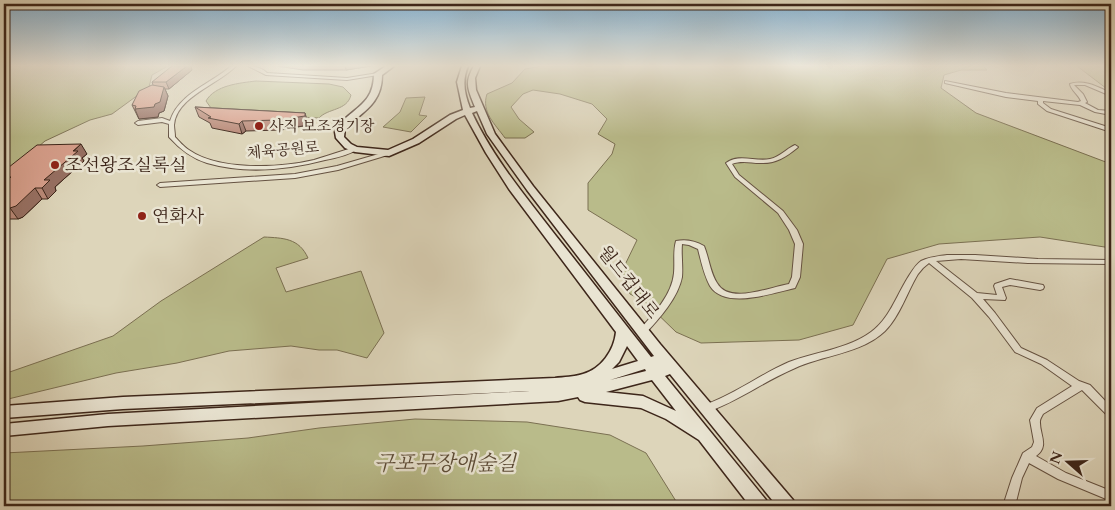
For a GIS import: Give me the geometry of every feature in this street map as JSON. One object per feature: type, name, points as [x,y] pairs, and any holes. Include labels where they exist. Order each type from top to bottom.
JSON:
[{"type":"main road","points":[[377,90],[372,100],[346,122],[339,132],[343,142],[355,150],[389,153],[416,141],[453,117],[480,108]]},
{"type":"main road","name":"월드컵대로","points":[[461,90],[468,111],[480,136],[518,193],[623,332],[760,506]]},
{"type":"main road","name":"월드컵대로","points":[[473,90],[491,134],[525,180],[642,332],[787,506]]},
{"type":"main road","points":[[584,379],[600,371],[616,356],[621,347],[623,332]]},
{"type":"main road","points":[[558,395],[616,385],[668,363]]},
{"type":"main road","points":[[4,412],[133,402],[555,384],[652,369]]},
{"type":"main road","points":[[4,430],[118,420],[558,395],[610,397],[643,402],[671,415],[708,440]]},
{"type":"street","points":[[138,123],[162,120],[172,123],[177,110],[187,98],[198,90]]},
{"type":"street","points":[[983,90],[1006,95],[1080,104],[1097,112],[1108,113]]},
{"type":"street","points":[[1076,90],[1084,102],[1080,104]]},
{"type":"street","points":[[1041,100],[1040,103],[1049,110],[1111,130]]},
{"type":"street","name":"체육공원로","points":[[172,123],[172,137],[181,148],[204,160],[223,165],[279,166],[315,161],[355,150]]},
{"type":"street","points":[[642,332],[664,304],[678,276],[677,254],[679,243],[682,242],[692,243],[701,248],[716,288],[726,296],[739,297],[792,286],[796,277],[796,256],[799,244],[793,230],[781,212],[737,176],[729,163],[739,160],[769,162],[795,147]]},
{"type":"street","points":[[160,185],[295,176],[346,166],[389,153]]},
{"type":"street","points":[[707,408],[723,403],[801,361],[865,340],[881,328],[895,311],[915,272],[924,262],[942,258],[979,258],[1110,263]]},
{"type":"street","points":[[931,261],[975,296],[992,314],[1018,350],[1044,362],[1087,388],[1111,413]]},
{"type":"street","points":[[975,296],[1002,298],[998,286],[1010,282],[1040,287]]},
{"type":"street","points":[[1009,506],[1017,478],[1027,456],[1036,450],[1039,442],[1035,420],[1040,411],[1081,386]]},
{"type":"street","points":[[1027,456],[1062,476],[1111,496]]},
{"type":"green space","points":[[4,90],[145,90],[112,114],[90,120],[45,141],[4,176]]},
{"type":"green space","points":[[346,90],[351,95],[346,104],[327,112],[319,118],[203,112],[211,108],[206,101],[215,91]]},
{"type":"green space","points":[[497,90],[944,90],[976,113],[1111,164],[1111,248],[1040,237],[939,244],[887,259],[853,325],[799,340],[701,343],[676,332],[644,301],[630,294],[622,271],[637,240],[588,210],[588,183],[612,154],[615,144],[598,134],[607,119],[592,104],[560,94],[533,90],[523,94],[511,107],[519,119],[534,132],[525,138],[505,138],[487,112],[487,94]]},
{"type":"green space","points":[[425,97],[419,115],[427,116],[411,132],[383,127],[400,112],[406,98]]},
{"type":"green space","points":[[264,237],[290,240],[300,246],[308,258],[276,268],[286,292],[361,271],[384,333],[367,358],[337,350],[319,350],[291,346],[229,351],[177,363],[116,373],[4,400],[4,374],[113,336],[161,301]]},
{"type":"green space","name":"구포무장애숲길","points":[[415,419],[527,422],[610,435],[646,453],[679,506],[4,506],[4,453],[143,446],[248,438],[319,428]]},
{"type":"building","points":[[163,90],[160,102],[155,104],[154,107],[135,109],[136,106],[132,105],[139,91]]},
{"type":"building","points":[[195,107],[305,113],[305,116],[278,120],[242,121],[239,124],[208,118],[211,117]]},
{"type":"building","points":[[81,144],[73,151],[78,151],[44,180],[50,180],[42,188],[35,188],[16,206],[4,208],[4,183],[11,177],[4,177],[4,171],[37,145]]},
{"type":"place","name":"사직 보조경기장","points":[[259,126]]},
{"type":"place","name":"조선왕조실록실","points":[[55,165]]},
{"type":"place","name":"연화사","points":[[142,216]]}]
